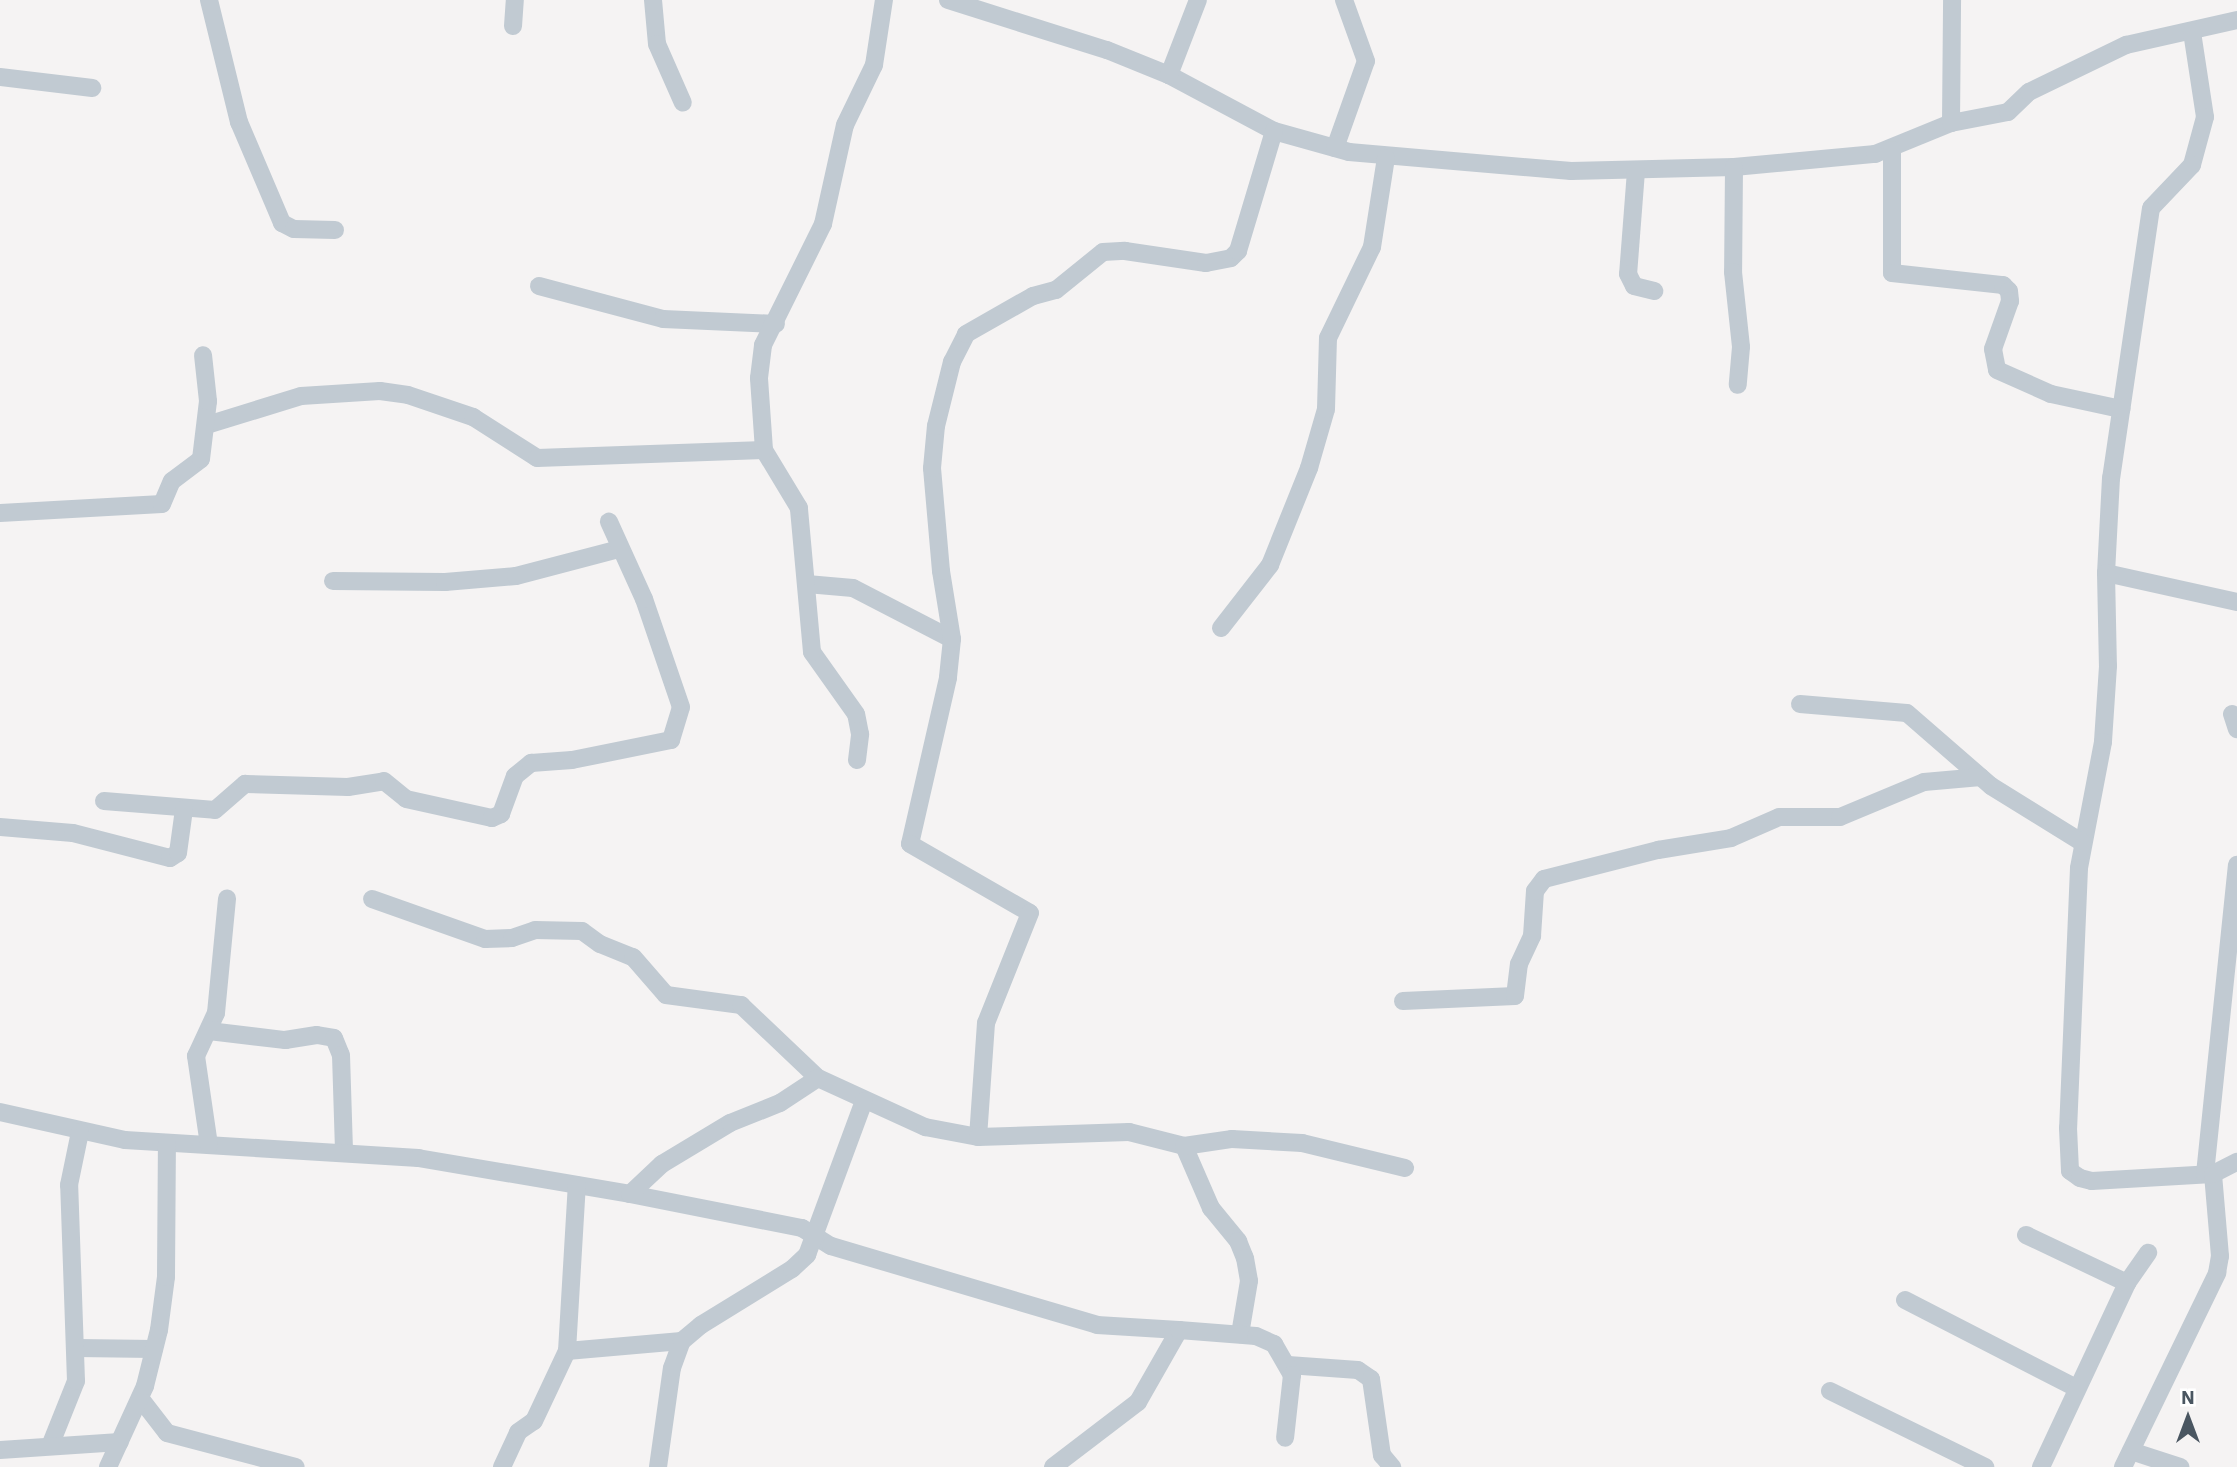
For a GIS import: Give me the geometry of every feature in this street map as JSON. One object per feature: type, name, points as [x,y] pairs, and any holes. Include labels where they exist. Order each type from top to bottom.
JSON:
[{"type":"street","points":[[209,0],[245,143],[282,223],[295,229],[335,230]]},
{"type":"street","points":[[513,26],[515,0]]},
{"type":"street","points":[[653,0],[657,44],[683,103]]},
{"type":"street","points":[[857,760],[860,734],[856,714],[811,652],[799,508],[764,450],[759,377],[764,345],[823,224],[845,125],[874,65],[884,0]]},
{"type":"street","points":[[948,0],[1040,27],[1169,75],[1274,131],[1335,148],[1386,158],[1636,172],[1734,167],[1892,150],[1951,123],[2008,111],[2029,92],[2126,45],[2237,20]]},
{"type":"street","points":[[1169,75],[1198,0]]},
{"type":"street","points":[[1335,148],[1366,61],[1344,0]]},
{"type":"street","points":[[1951,123],[1952,0]]},
{"type":"street","points":[[2192,32],[2206,108],[2198,154],[2151,208],[2111,478],[2106,573],[2108,666],[2103,742],[2083,843],[2067,1077],[2070,1171],[2092,1181],[2209,1174],[2237,1162]]},
{"type":"street","points":[[0,77],[92,88]]},
{"type":"street","points":[[978,1136],[986,1023],[1030,913],[911,844],[948,678],[952,639],[941,571],[932,468],[936,426],[953,362],[966,334],[1033,296],[1056,290],[1103,252],[1125,251],[1193,263],[1231,258],[1238,251],[1274,131]]},
{"type":"street","points":[[1892,150],[1892,273],[2003,285],[2010,291],[2010,301],[1993,349],[1997,370],[2051,394],[2121,408]]},
{"type":"street","points":[[1221,628],[1270,565],[1309,468],[1326,409],[1328,338],[1371,247],[1386,158]]},
{"type":"street","points":[[1734,167],[1733,272],[1741,347],[1738,385]]},
{"type":"street","points":[[1636,172],[1628,274],[1634,286],[1654,291]]},
{"type":"street","points":[[539,286],[663,319],[776,324]]},
{"type":"street","points":[[0,513],[162,504],[172,481],[201,459],[207,425],[203,355]]},
{"type":"street","points":[[207,425],[301,396],[380,391],[426,400],[473,417],[537,458],[764,450]]},
{"type":"street","points":[[104,801],[221,809],[245,784],[359,787],[384,781],[406,799],[492,818],[501,814],[514,776],[531,763],[572,760],[671,740],[681,707],[644,598],[619,549],[609,522]]},
{"type":"street","points":[[333,581],[445,582],[516,576],[619,549]]},
{"type":"street","points":[[2106,573],[2237,602]]},
{"type":"street","points":[[807,584],[853,588],[952,639]]},
{"type":"street","points":[[1800,704],[1907,713],[1981,777],[2083,843]]},
{"type":"street","points":[[1403,1001],[1515,996],[1519,964],[1532,936],[1535,891],[1544,879],[1658,849],[1731,838],[1779,817],[1839,817],[1924,782],[1981,777]]},
{"type":"street","points":[[0,827],[73,833],[170,858],[178,853],[184,808]]},
{"type":"street","points":[[2180,1467],[2127,1459],[2217,1273],[2220,1256],[2206,1135],[2213,1119],[2237,865]]},
{"type":"street","points":[[209,1145],[195,1068],[196,1056],[216,1013],[227,899]]},
{"type":"street","points":[[372,899],[485,939],[512,938],[535,930],[582,931],[596,942],[633,957],[666,995],[733,1003],[749,1009],[818,1078],[925,1127],[978,1136],[1124,1132],[1184,1146],[1232,1139],[1302,1143],[1405,1168]]},
{"type":"street","points":[[209,1031],[285,1040],[317,1035],[334,1038],[341,1055],[344,1153]]},
{"type":"street","points":[[2218,1069],[2237,1069]]},
{"type":"street","points":[[631,1194],[662,1164],[730,1123],[780,1103],[818,1078]]},
{"type":"street","points":[[658,1467],[672,1368],[682,1341],[701,1325],[801,1263],[818,1236],[864,1101]]},
{"type":"street","points":[[0,1112],[80,1132],[167,1144],[446,1161],[631,1194],[802,1228],[831,1246],[1079,1320],[1121,1329],[1240,1334],[1274,1344],[1288,1365],[1292,1396],[1285,1438]]},
{"type":"street","points":[[50,1446],[74,1392],[77,1348],[68,1265],[69,1185],[80,1132]]},
{"type":"street","points":[[107,1467],[140,1398],[154,1349],[166,1277],[167,1144]]},
{"type":"street","points":[[1184,1146],[1211,1208],[1238,1241],[1245,1258],[1249,1281],[1240,1334]]},
{"type":"street","points":[[502,1467],[518,1432],[534,1421],[567,1352],[577,1185]]},
{"type":"street","points":[[2026,1235],[2127,1283]]},
{"type":"street","points":[[2041,1467],[2127,1283],[2148,1253]]},
{"type":"street","points":[[1905,1300],[2076,1388]]},
{"type":"street","points":[[1053,1467],[1138,1402],[1179,1330]]},
{"type":"street","points":[[567,1352],[682,1341]]},
{"type":"street","points":[[77,1348],[154,1349]]},
{"type":"street","points":[[1288,1365],[1358,1370],[1370,1379],[1382,1455],[1392,1467]]},
{"type":"street","points":[[1830,1391],[1985,1467]]},
{"type":"street","points":[[140,1398],[167,1433],[296,1467]]},
{"type":"street","points":[[0,1450],[120,1442]]}]
